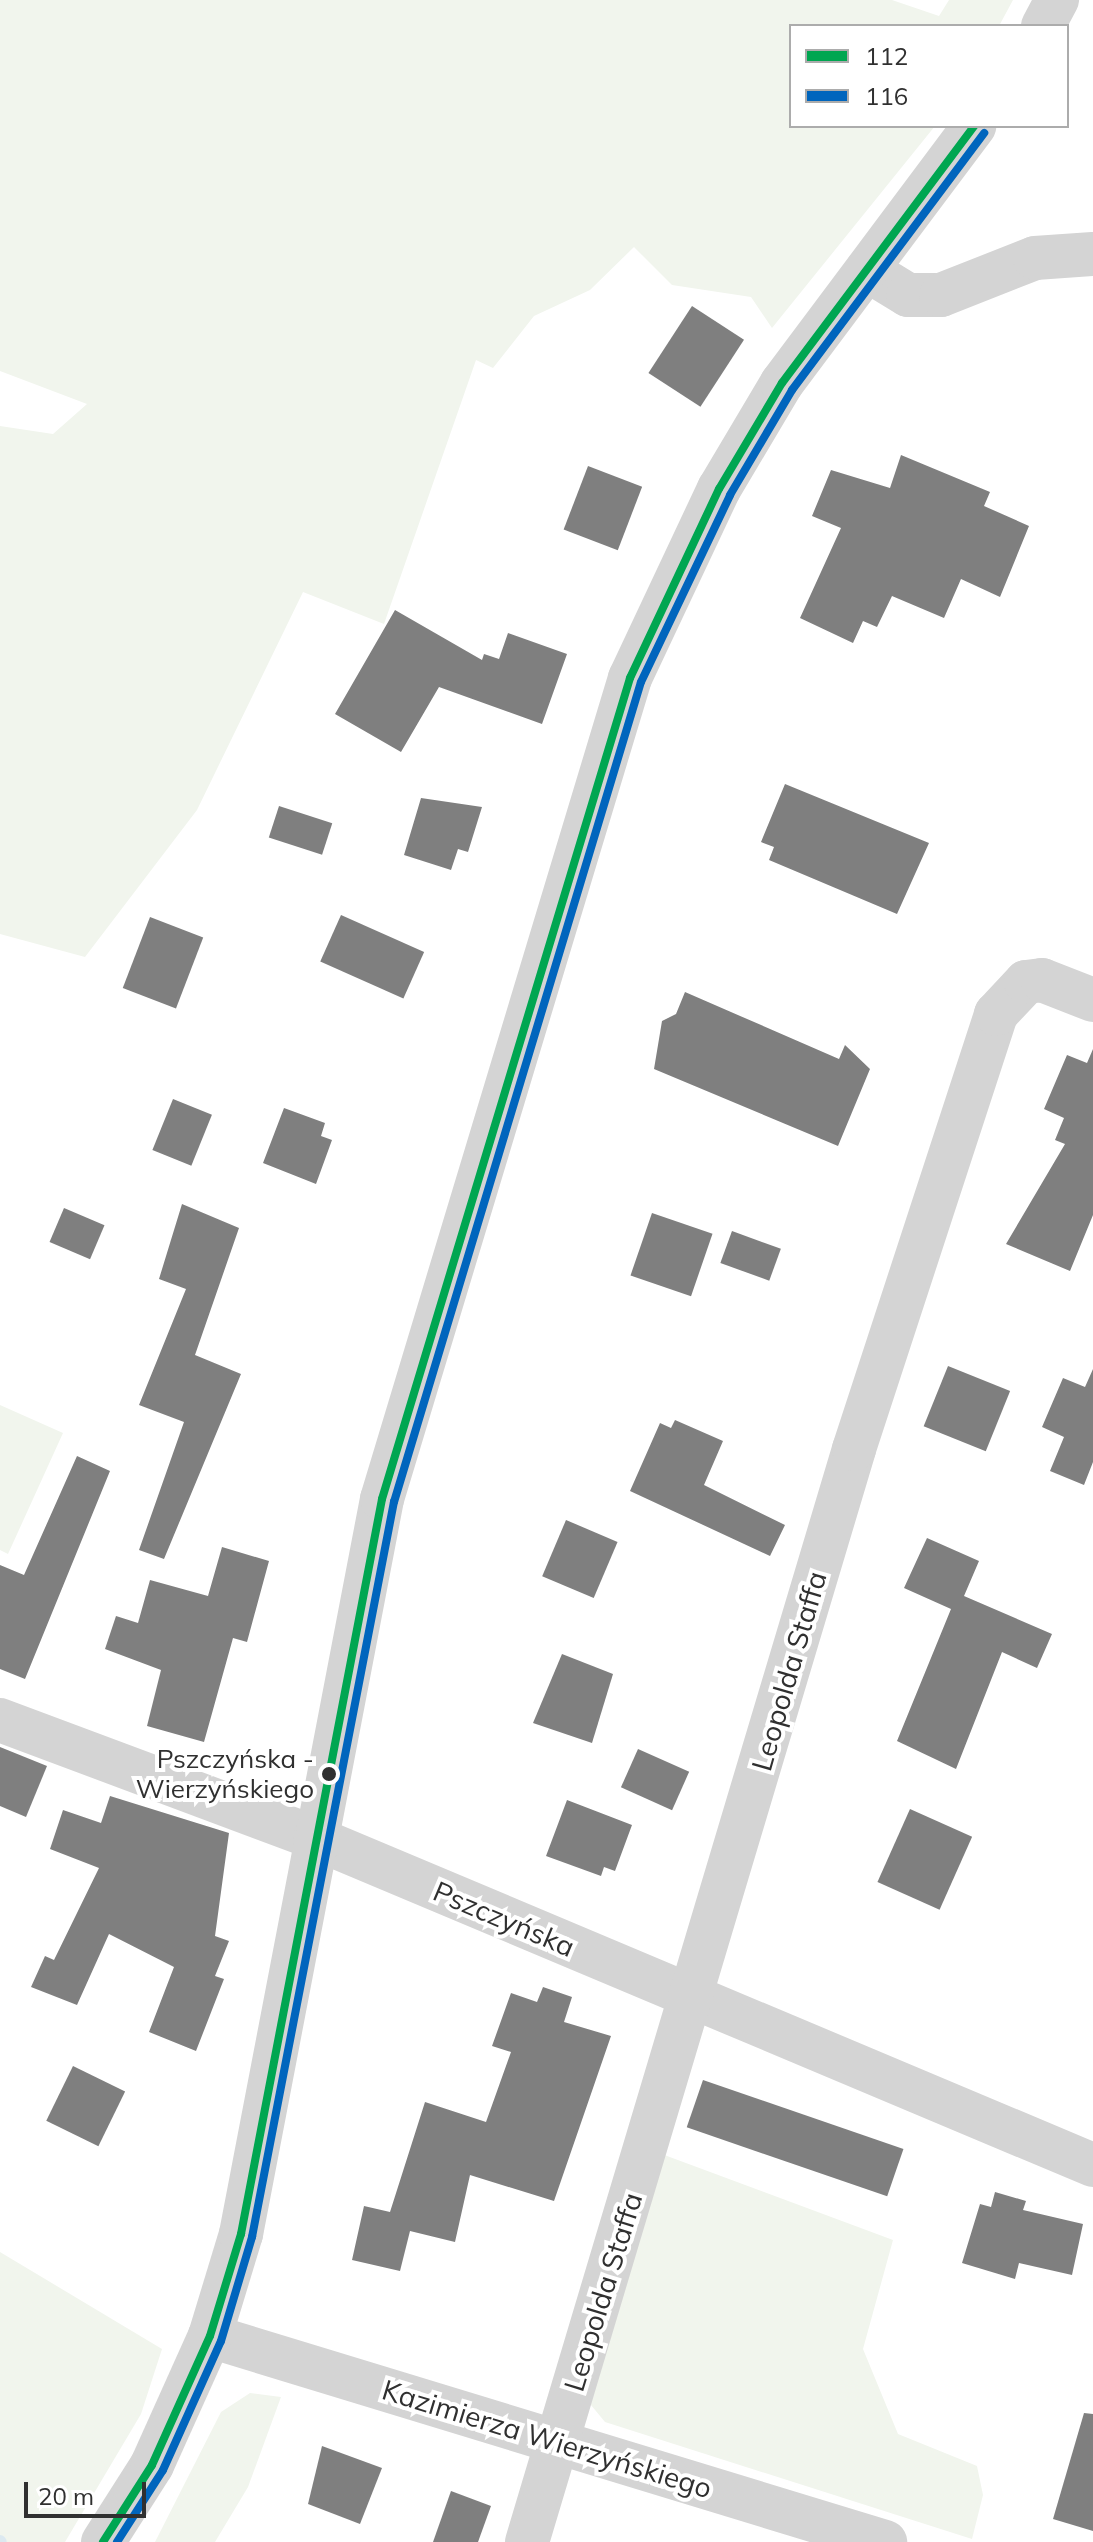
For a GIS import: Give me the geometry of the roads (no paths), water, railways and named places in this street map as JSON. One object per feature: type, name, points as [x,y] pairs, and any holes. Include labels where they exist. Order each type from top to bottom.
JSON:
[{"type":"street","points":[[1044,24],[1057,0]]},
{"type":"street","points":[[103,2542],[152,2465],[210,2336],[241,2234],[382,1499],[630,678],[719,489],[782,383],[973,128]]},
{"type":"street","points":[[867,270],[908,295],[941,295],[1035,258],[1089,243]]},
{"type":"street","name":"Leopolda Staffa","points":[[527,2542],[692,2000],[854,1449],[996,1014],[1026,982],[1042,980],[1093,1000]]},
{"type":"street","name":"Pszczyńska","points":[[0,1720],[315,1838],[692,2000],[1093,2165]]},
{"type":"street","name":"Kazimierza Wierzyńskiego","points":[[210,2336],[885,2542]]},
{"type":"place","name":"Pszczyńska - Wierzyńskiego","points":[[329,1774]]}]
